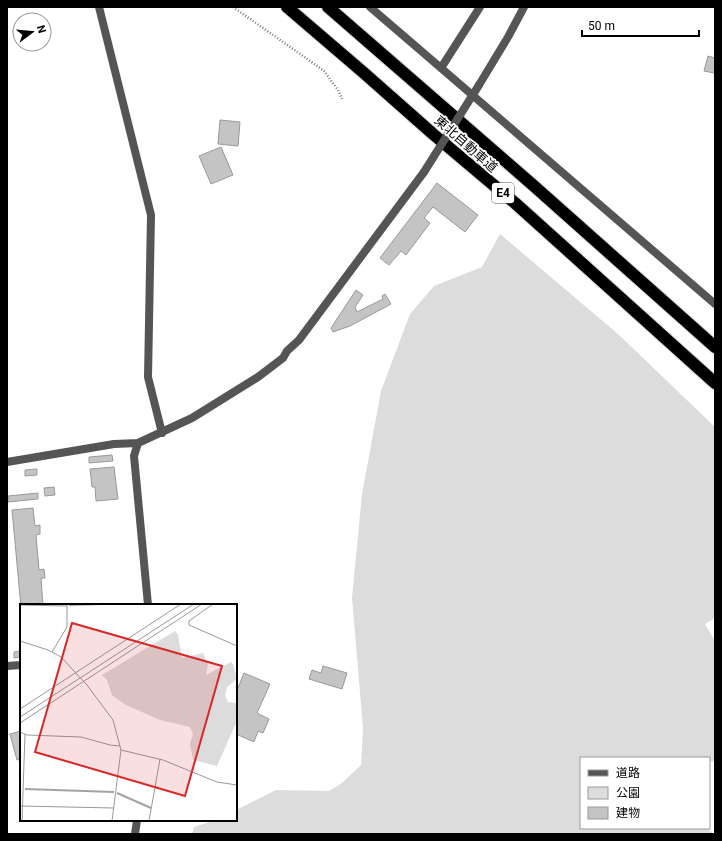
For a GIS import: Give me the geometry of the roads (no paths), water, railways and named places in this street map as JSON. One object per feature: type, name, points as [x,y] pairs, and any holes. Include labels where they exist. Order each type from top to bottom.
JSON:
[{"type":"highway","name":"東北自動車道","points":[[287,7],[515,204],[715,383]]},
{"type":"highway","name":"東北自動車道","points":[[328,7],[534,186],[715,347]]},
{"type":"street","points":[[99,7],[151,215],[148,377],[162,432]]},
{"type":"street","points":[[370,7],[715,304]]},
{"type":"street","points":[[442,68],[480,7]]},
{"type":"street","points":[[7,462],[114,444],[138,443],[192,418],[258,377],[283,358],[287,351],[299,340],[424,172],[479,85],[524,7]]},
{"type":"street","points":[[138,443],[134,456],[148,604]]},
{"type":"street","points":[[7,666],[20,665]]},
{"type":"street","points":[[135,834],[137,821]]}]
